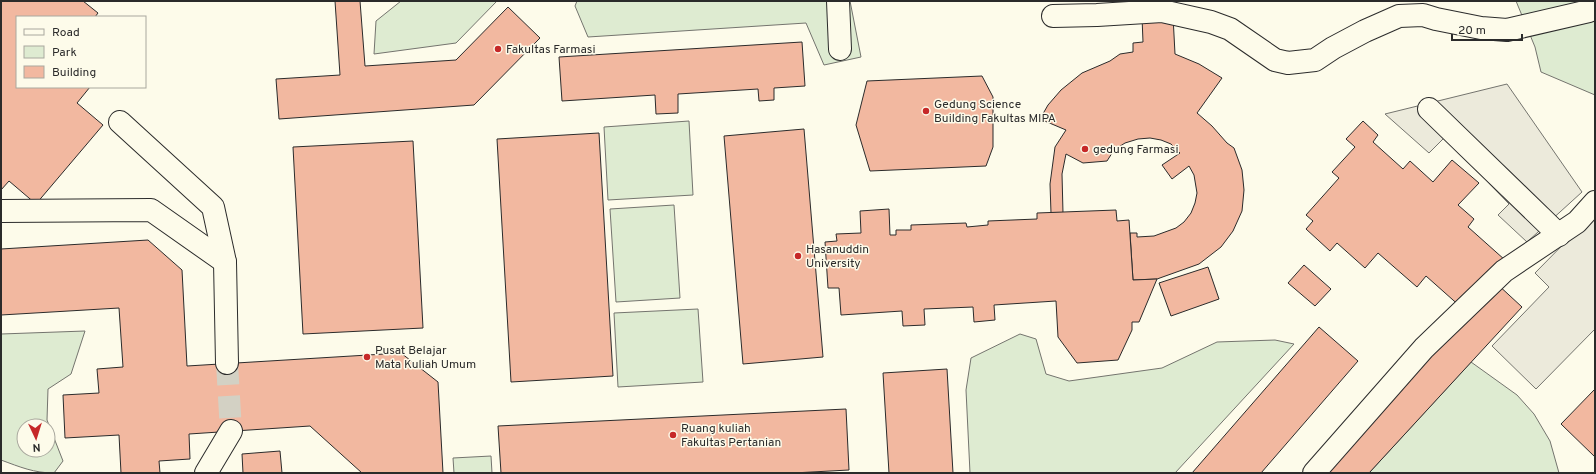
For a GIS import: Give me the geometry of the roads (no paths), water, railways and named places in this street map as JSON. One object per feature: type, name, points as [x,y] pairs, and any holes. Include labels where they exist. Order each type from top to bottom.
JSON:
[{"type":"lane","points":[[838,1],[840,49]]},
{"type":"lane","points":[[1053,16],[1162,11],[1211,22],[1230,29],[1275,60],[1288,63],[1315,60],[1365,31],[1399,16],[1423,15],[1436,20],[1481,28],[1507,30],[1589,11],[1595,8]]},
{"type":"lane","points":[[1429,109],[1558,235]]},
{"type":"lane","points":[[120,122],[213,207],[225,262],[227,363]]},
{"type":"lane","points":[[1314,473],[1424,348],[1504,271],[1577,222],[1595,202]]},
{"type":"lane","points":[[1,211],[151,210],[225,262]]},
{"type":"lane","points":[[206,473],[231,431]]},
{"type":"tunnel","points":[[227,363],[231,431]]},
{"type":"place","name":"Fakultas Farmasi","points":[[498,49]]},
{"type":"place","name":"Gedung Science Building Fakultas MIPA","points":[[926,111]]},
{"type":"place","name":"gedung Farmasi","points":[[1085,149]]},
{"type":"place","name":"Hasanuddin University","points":[[798,256]]},
{"type":"place","name":"Pusat Belajar Mata Kuliah Umum","points":[[367,357]]},
{"type":"place","name":"Ruang kuliah Fakultas Pertanian","points":[[673,435]]}]
